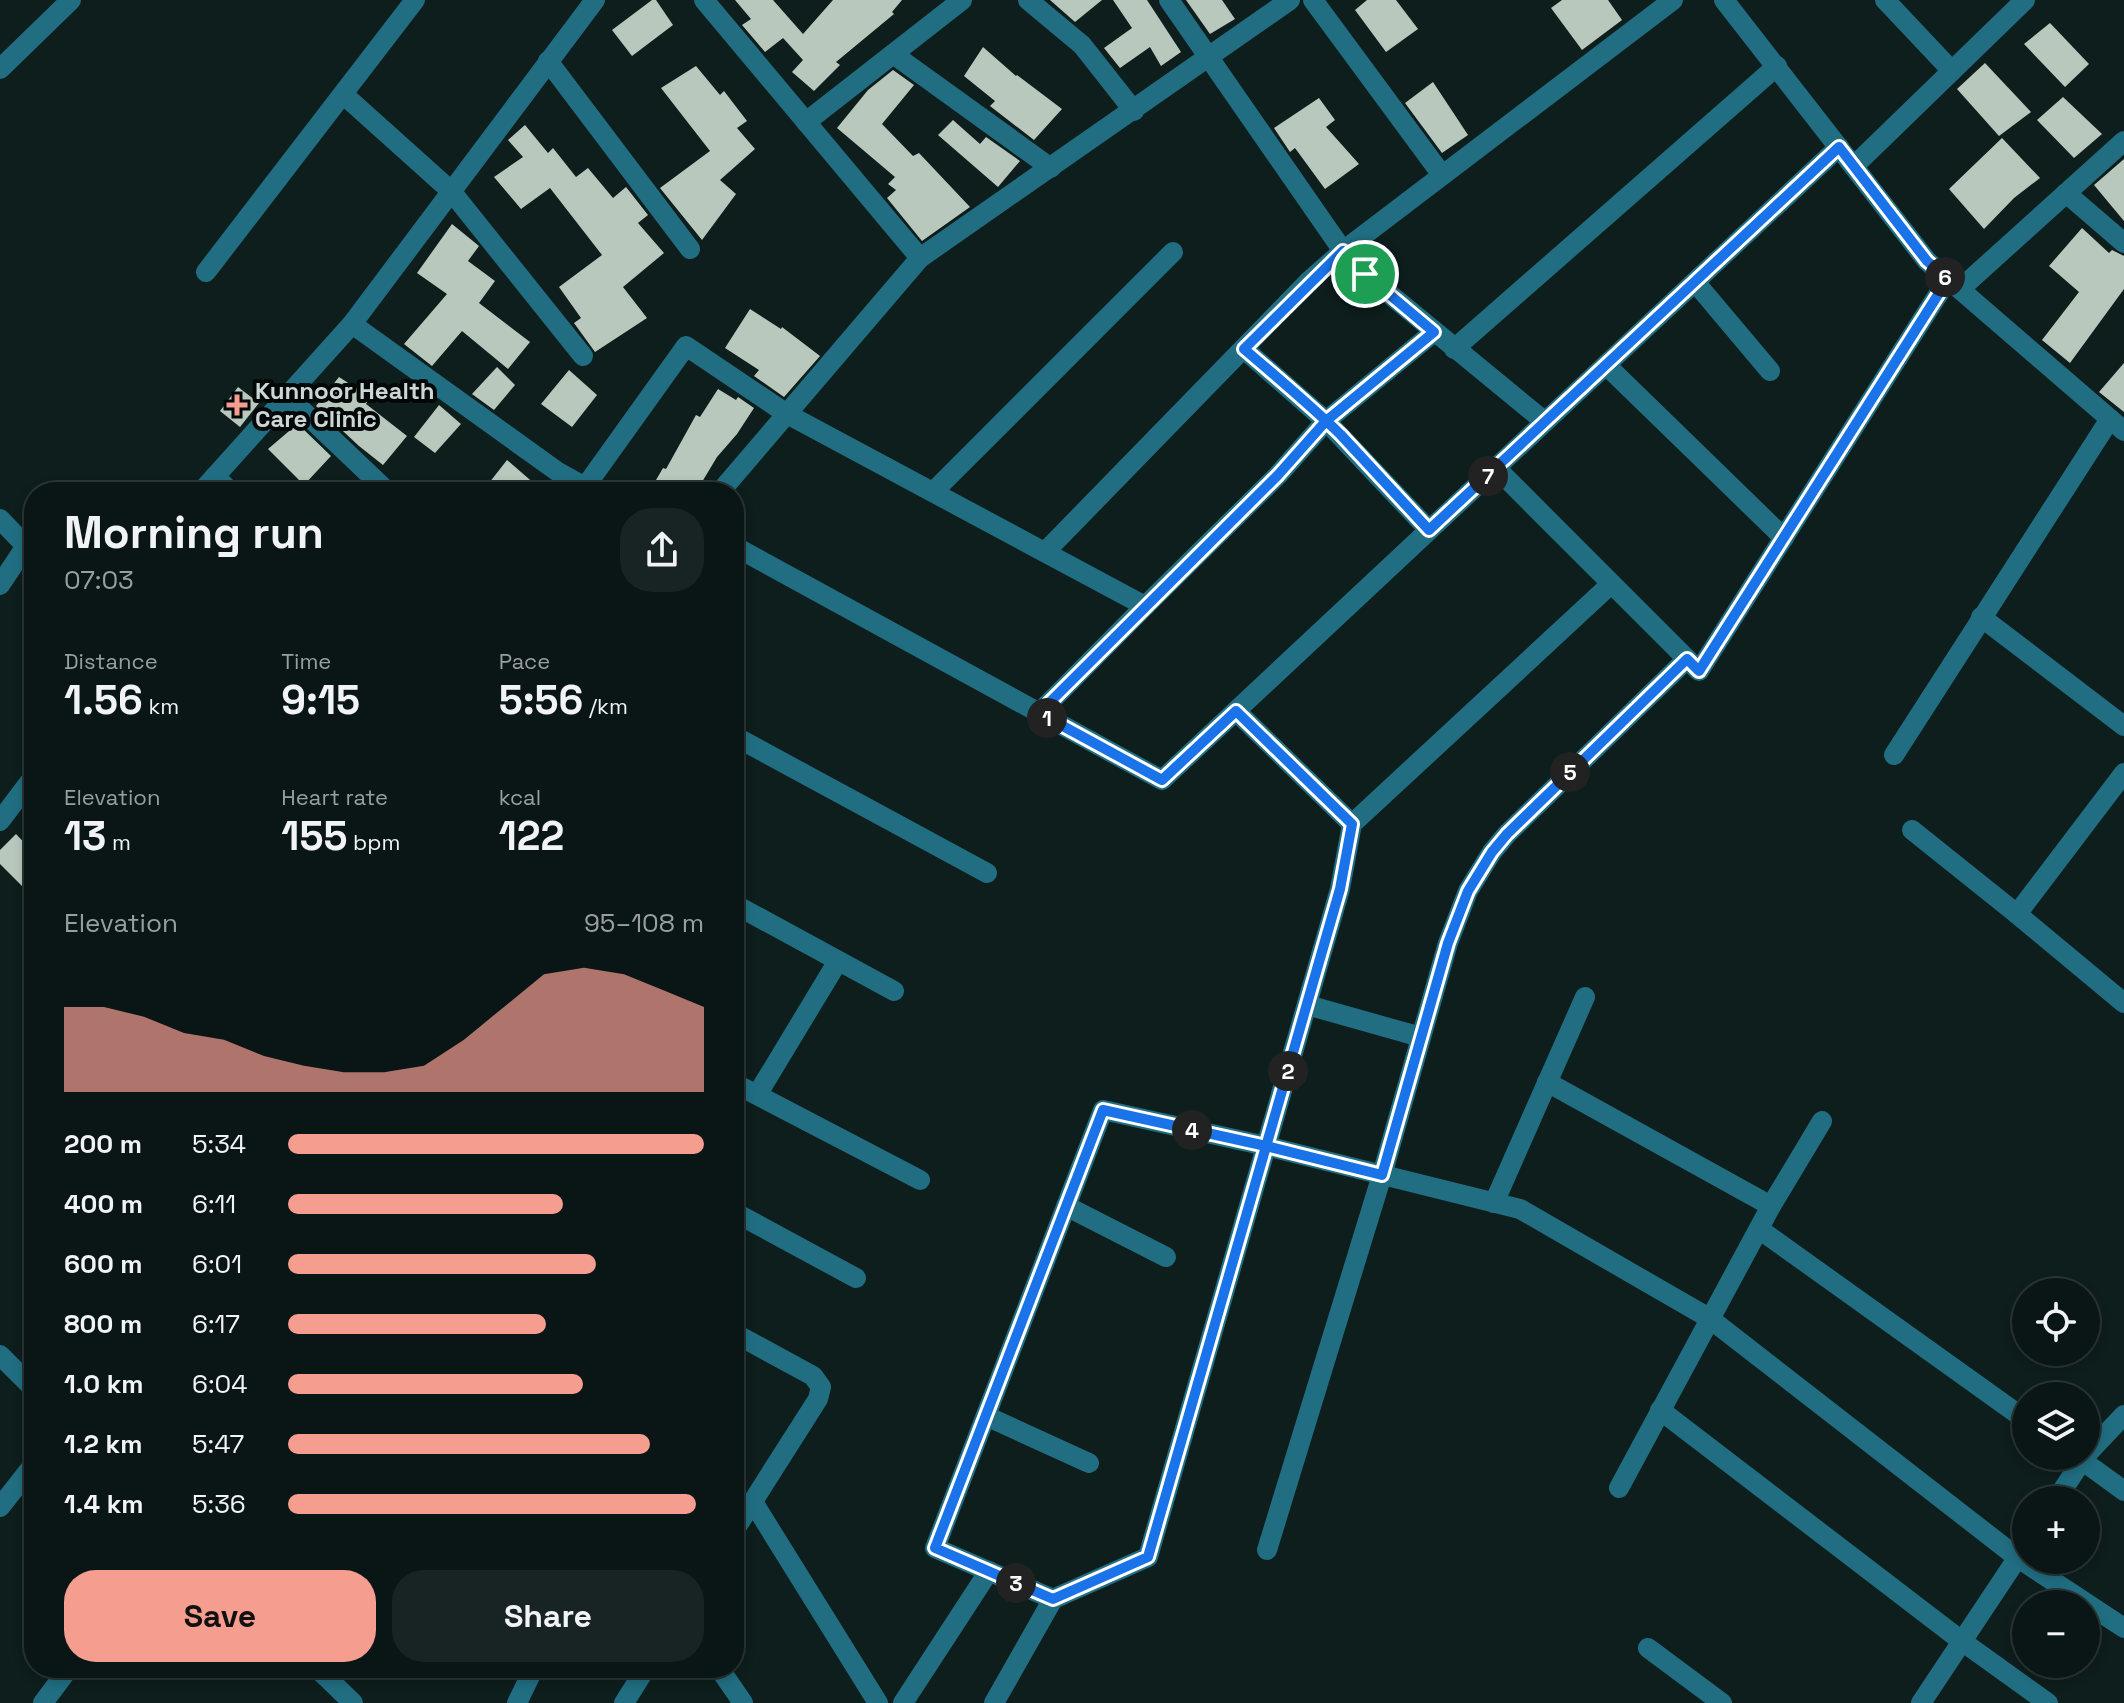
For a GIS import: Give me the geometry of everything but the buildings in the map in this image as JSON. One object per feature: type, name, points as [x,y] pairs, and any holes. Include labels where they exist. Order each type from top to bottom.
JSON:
[{"type":"street","points":[[1,64],[71,0]]},
{"type":"street","points":[[206,272],[415,0]]},
{"type":"street","points":[[210,482],[352,324],[595,0]]},
{"type":"street","points":[[704,0],[920,258]]},
{"type":"street","points":[[806,122],[962,0]]},
{"type":"street","points":[[1028,0],[1082,45],[1134,111]]},
{"type":"street","points":[[1169,0],[1343,251],[1365,274],[1544,421]]},
{"type":"street","points":[[729,482],[920,258],[1290,0]]},
{"type":"street","points":[[1313,0],[1442,175]]},
{"type":"street","points":[[1045,552],[1343,251],[1673,0]]},
{"type":"street","points":[[1724,0],[1927,261],[2117,425],[1981,617],[1894,755]]},
{"type":"street","points":[[1885,0],[1952,71]]},
{"type":"street","points":[[1854,166],[2025,0]]},
{"type":"street","points":[[893,54],[1051,168]]},
{"type":"street","points":[[548,61],[690,249]]},
{"type":"street","points":[[1454,349],[1777,66]]},
{"type":"street","points":[[344,95],[451,191],[583,356]]},
{"type":"street","points":[[1496,468],[1699,671],[1954,284],[2066,193],[2124,141]]},
{"type":"street","points":[[744,551],[1162,780],[1839,147]]},
{"type":"street","points":[[2066,193],[2124,243]]},
{"type":"street","points":[[933,492],[1173,252]]},
{"type":"street","points":[[1695,282],[1770,371]]},
{"type":"street","points":[[352,324],[576,482]]},
{"type":"street","points":[[1039,713],[1278,475],[1326,421],[1434,332]]},
{"type":"street","points":[[595,482],[686,346],[787,414],[1145,606]]},
{"type":"street","points":[[1244,349],[1326,421],[1429,530]]},
{"type":"street","points":[[1606,365],[1784,538]]},
{"type":"street","points":[[287,396],[377,482]]},
{"type":"street","points":[[215,476],[221,482]]},
{"type":"street","points":[[0,519],[24,544]]},
{"type":"street","points":[[0,585],[24,557]]},
{"type":"street","points":[[994,1703],[1053,1599],[1148,1557],[1340,889],[1352,824],[1611,584]]},
{"type":"street","points":[[1981,617],[2124,726]]},
{"type":"street","points":[[1267,1550],[1458,915],[1468,891],[1507,834],[1687,659]]},
{"type":"street","points":[[1236,711],[1352,824]]},
{"type":"street","points":[[744,741],[987,873]]},
{"type":"street","points":[[2017,914],[2124,773]]},
{"type":"street","points":[[0,821],[24,789]]},
{"type":"street","points":[[1912,830],[2124,1003]]},
{"type":"street","points":[[744,911],[894,991]]},
{"type":"street","points":[[757,1095],[838,961]]},
{"type":"street","points":[[1494,1203],[1585,997]]},
{"type":"street","points":[[1307,1005],[1421,1037]]},
{"type":"street","points":[[1547,1082],[1771,1206]]},
{"type":"street","points":[[744,1088],[920,1180]]},
{"type":"street","points":[[1053,1599],[935,1548],[1103,1110],[1266,1146],[1520,1209],[1709,1318],[2012,1545]]},
{"type":"street","points":[[1619,1488],[1709,1318],[1822,1121]]},
{"type":"street","points":[[1066,1206],[1166,1257]]},
{"type":"street","points":[[744,1217],[856,1278]]},
{"type":"street","points":[[1759,1229],[2012,1410]]},
{"type":"street","points":[[744,1338],[813,1376],[821,1387],[818,1399],[744,1516]]},
{"type":"street","points":[[0,1355],[24,1379]]},
{"type":"street","points":[[1660,1410],[1963,1642],[2048,1703]]},
{"type":"street","points":[[2100,1439],[2124,1415]]},
{"type":"street","points":[[986,1416],[1089,1463]]},
{"type":"street","points":[[2098,1470],[2124,1491]]},
{"type":"street","points":[[0,1507],[24,1477]]},
{"type":"street","points":[[753,1502],[878,1703]]},
{"type":"street","points":[[1921,1703],[2012,1567]]},
{"type":"street","points":[[903,1703],[989,1571]]},
{"type":"street","points":[[2052,1574],[2124,1628]]},
{"type":"street","points":[[1648,1648],[1722,1703]]},
{"type":"street","points":[[43,1703],[62,1678]]},
{"type":"street","points":[[327,1678],[353,1703]]},
{"type":"street","points":[[517,1703],[529,1678]]},
{"type":"street","points":[[624,1703],[640,1678]]},
{"type":"street","points":[[726,1678],[743,1703]]},
{"type":"place","name":"Kunnoor Health Care Clinic","points":[[237,405]]},
{"type":"route","points":[[1365,274],[1343,251],[1309,281],[1244,349],[1311,407],[1326,421],[1341,435],[1429,530],[1839,147],[1927,261],[1948,279],[1699,671],[1687,659],[1507,834],[1480,870],[1468,891],[1448,943],[1382,1175],[1266,1146],[1103,1110],[935,1548],[1053,1599],[1148,1557],[1266,1146],[1340,889],[1352,824],[1236,711],[1162,780],[1039,713],[1278,475],[1326,421],[1434,332],[1365,274]]}]
